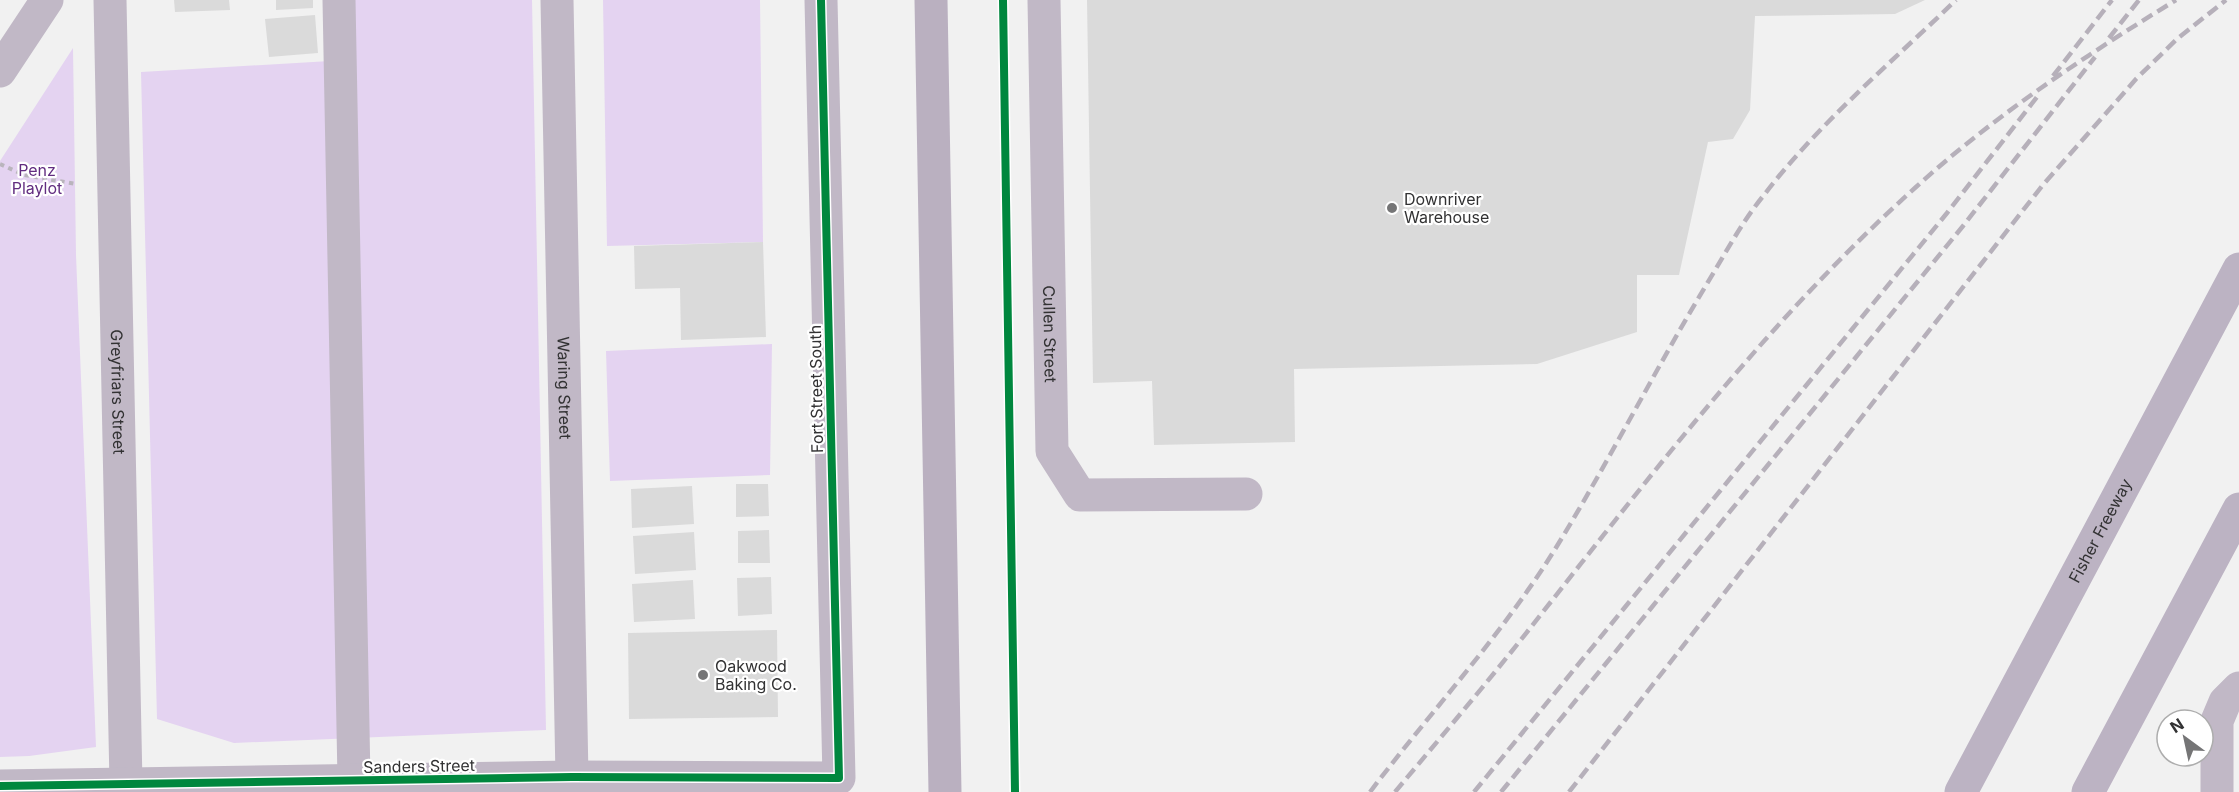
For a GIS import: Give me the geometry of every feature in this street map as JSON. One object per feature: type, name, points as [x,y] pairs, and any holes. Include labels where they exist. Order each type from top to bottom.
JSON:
[{"type":"highway","name":"Fisher Freeway","points":[[1961,792],[2239,269]]},
{"type":"highway","points":[[2088,792],[2239,509]]},
{"type":"main road","points":[[931,0],[945,792]]},
{"type":"street","points":[[0,71],[47,0]]},
{"type":"street","name":"Greyfriars Street","points":[[110,0],[126,784]]},
{"type":"street","points":[[339,0],[354,780]]},
{"type":"street","name":"Waring Street","points":[[557,0],[572,777]]},
{"type":"street","name":"Fort Street South","points":[[821,0],[839,778]]},
{"type":"street","name":"Cullen Street","points":[[1044,0],[1052,451],[1080,495],[1246,494]]},
{"type":"street","points":[[2217,792],[2217,721],[2225,702],[2239,688]]},
{"type":"street","name":"Sanders Street","points":[[0,786],[572,777],[839,778]]},
{"type":"path","points":[[0,164],[24,176],[76,184]]},
{"type":"green space","points":[[329,0],[532,0],[546,730],[234,743],[157,719],[141,72],[330,61]]},
{"type":"green space","points":[[603,0],[760,0],[763,242],[607,246]]},
{"type":"green space","name":"Penz Playlot","points":[[73,48],[76,255],[96,747],[29,756],[0,757],[0,161]]},
{"type":"green space","points":[[772,344],[770,475],[610,481],[606,351]]},
{"type":"building","points":[[174,0],[229,0],[230,10],[175,12]]},
{"type":"building","points":[[276,0],[313,0],[313,8],[276,10]]},
{"type":"building","name":"Downriver Warehouse","points":[[1087,0],[1925,0],[1895,14],[1755,16],[1750,110],[1733,139],[1708,142],[1679,275],[1637,275],[1637,332],[1537,364],[1294,369],[1295,442],[1154,445],[1152,381],[1093,383]]},
{"type":"building","points":[[315,15],[318,53],[269,57],[265,19]]},
{"type":"building","points":[[763,242],[766,337],[681,340],[680,288],[635,289],[634,246]]},
{"type":"building","points":[[736,484],[768,484],[769,516],[736,517]]},
{"type":"building","points":[[692,486],[694,524],[632,528],[631,489]]},
{"type":"building","points":[[769,530],[770,563],[738,563],[738,531]]},
{"type":"building","points":[[694,532],[696,570],[635,574],[633,536]]},
{"type":"building","points":[[771,577],[772,614],[738,616],[737,578]]},
{"type":"building","points":[[693,580],[695,619],[634,622],[632,584]]},
{"type":"building","name":"Oakwood Baking Co.","points":[[777,630],[778,717],[629,719],[628,633]]},
{"type":"railway","points":[[1370,792],[1490,641],[1536,578],[1576,514],[1705,287],[1740,228],[1756,206],[1785,169],[1832,118],[1956,0]]},
{"type":"railway","points":[[2053,76],[2112,0]]},
{"type":"railway","points":[[2109,38],[2139,0]]},
{"type":"railway","points":[[1395,792],[1498,669],[1714,399],[1762,343],[1863,237],[1946,161],[2009,111],[2074,65],[2176,0]]},
{"type":"railway","points":[[1569,792],[2042,186],[2136,79],[2177,39],[2226,0]]},
{"type":"railway","points":[[1501,792],[1963,226],[2095,57]]},
{"type":"railway","points":[[1474,792],[1947,213],[2037,97]]},
{"type":"cycle path","points":[[0,786],[572,777],[839,778],[821,0]]},
{"type":"cycle path","points":[[1003,0],[1015,792]]},
{"type":"place","name":"Downriver Warehouse","points":[[1392,208]]},
{"type":"place","name":"Oakwood Baking Co.","points":[[703,675]]}]
